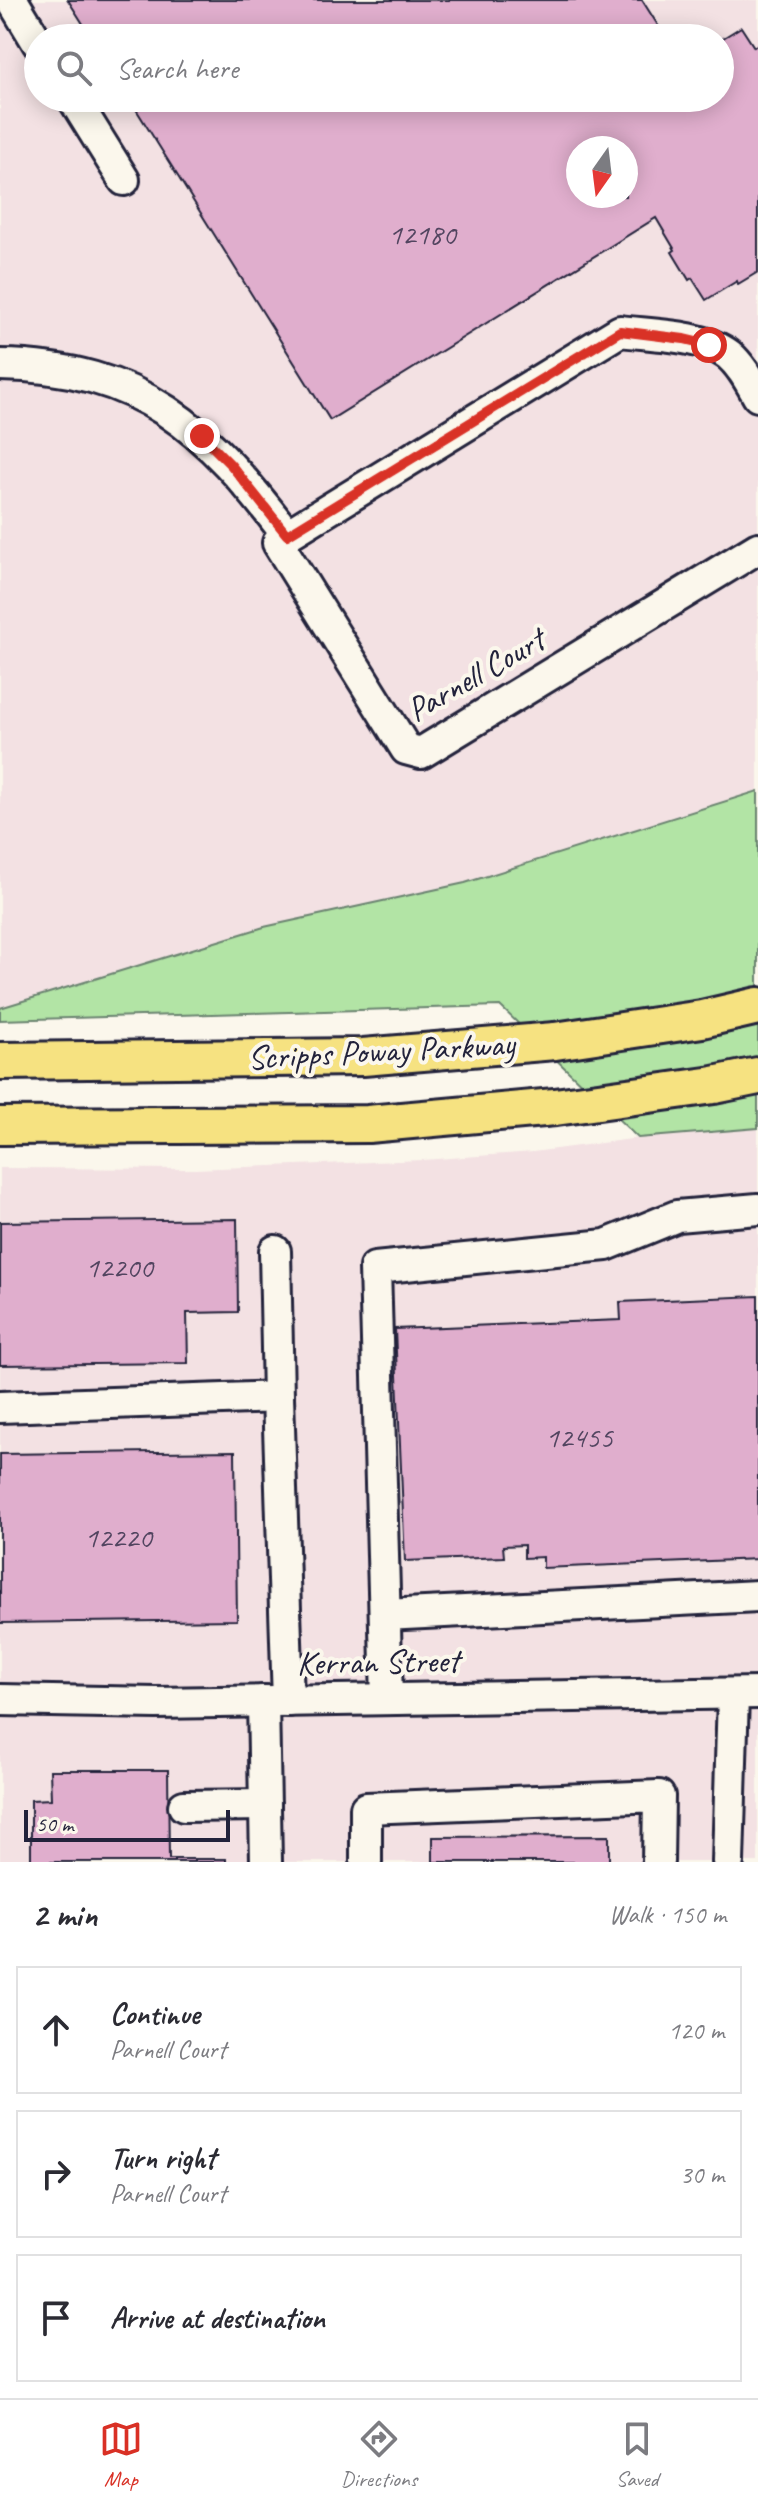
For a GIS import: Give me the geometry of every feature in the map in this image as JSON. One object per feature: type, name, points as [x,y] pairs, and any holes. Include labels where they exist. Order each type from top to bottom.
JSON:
[{"type":"main road","name":"Scripps Poway Parkway","points":[[0,1061],[363,1057],[555,1041],[702,1019],[758,1006]]},
{"type":"main road","name":"Scripps Poway Parkway","points":[[0,1126],[368,1124],[555,1107],[758,1076]]},
{"type":"street","points":[[12,0],[27,24]]},
{"type":"street","points":[[82,112],[124,180]]},
{"type":"street","points":[[287,535],[620,331],[709,345],[727,354],[739,365],[758,396]]},
{"type":"street","name":"Parnell Court","points":[[0,365],[43,368],[93,377],[132,392],[165,408],[216,449],[287,535],[279,546],[406,749],[421,753],[758,548]]},
{"type":"street","points":[[387,1699],[375,1268],[606,1245],[677,1216],[758,1209]]},
{"type":"street","points":[[266,1862],[265,1805],[275,1701],[278,1397],[275,1251]]},
{"type":"street","points":[[0,1407],[278,1397]]},
{"type":"street","points":[[385,1615],[758,1596]]},
{"type":"street","points":[[728,1862],[746,1694]]},
{"type":"street","name":"Kerran Street","points":[[0,1700],[156,1703],[746,1694]]},
{"type":"street","points":[[366,1862],[366,1808],[659,1796],[658,1862]]},
{"type":"street","points":[[184,1806],[265,1805]]},
{"type":"shaded area","points":[[0,0],[758,0],[758,791],[465,883],[264,927],[0,1008]]},
{"type":"shaded area","points":[[758,1128],[758,1862],[0,1862],[0,1168],[194,1169],[423,1160],[533,1152],[639,1138]]},
{"type":"green space","points":[[758,791],[758,1128],[638,1138],[500,1006],[0,1020],[0,1008],[264,927],[465,883]]},
{"type":"building","points":[[68,0],[642,0],[657,24],[83,24]]},
{"type":"building","points":[[741,27],[754,47],[758,44],[758,272],[706,300],[692,278],[689,280],[656,218],[330,420],[138,112],[734,112],[734,31]]},
{"type":"building","points":[[237,1219],[238,1312],[187,1313],[188,1363],[0,1365],[0,1222]]},
{"type":"building","points":[[758,1296],[758,1559],[543,1568],[543,1557],[524,1558],[524,1545],[503,1546],[504,1557],[405,1561],[395,1329],[621,1320],[620,1302]]},
{"type":"building","points":[[235,1451],[237,1620],[0,1623],[0,1454]]},
{"type":"building","points":[[50,1770],[168,1770],[169,1859],[226,1859],[226,1862],[31,1862],[31,1800],[51,1799]]},
{"type":"building","points":[[609,1836],[609,1862],[433,1862],[433,1837]]},
{"type":"route","points":[[202,436],[231,465],[287,535],[620,331],[709,345]]}]
